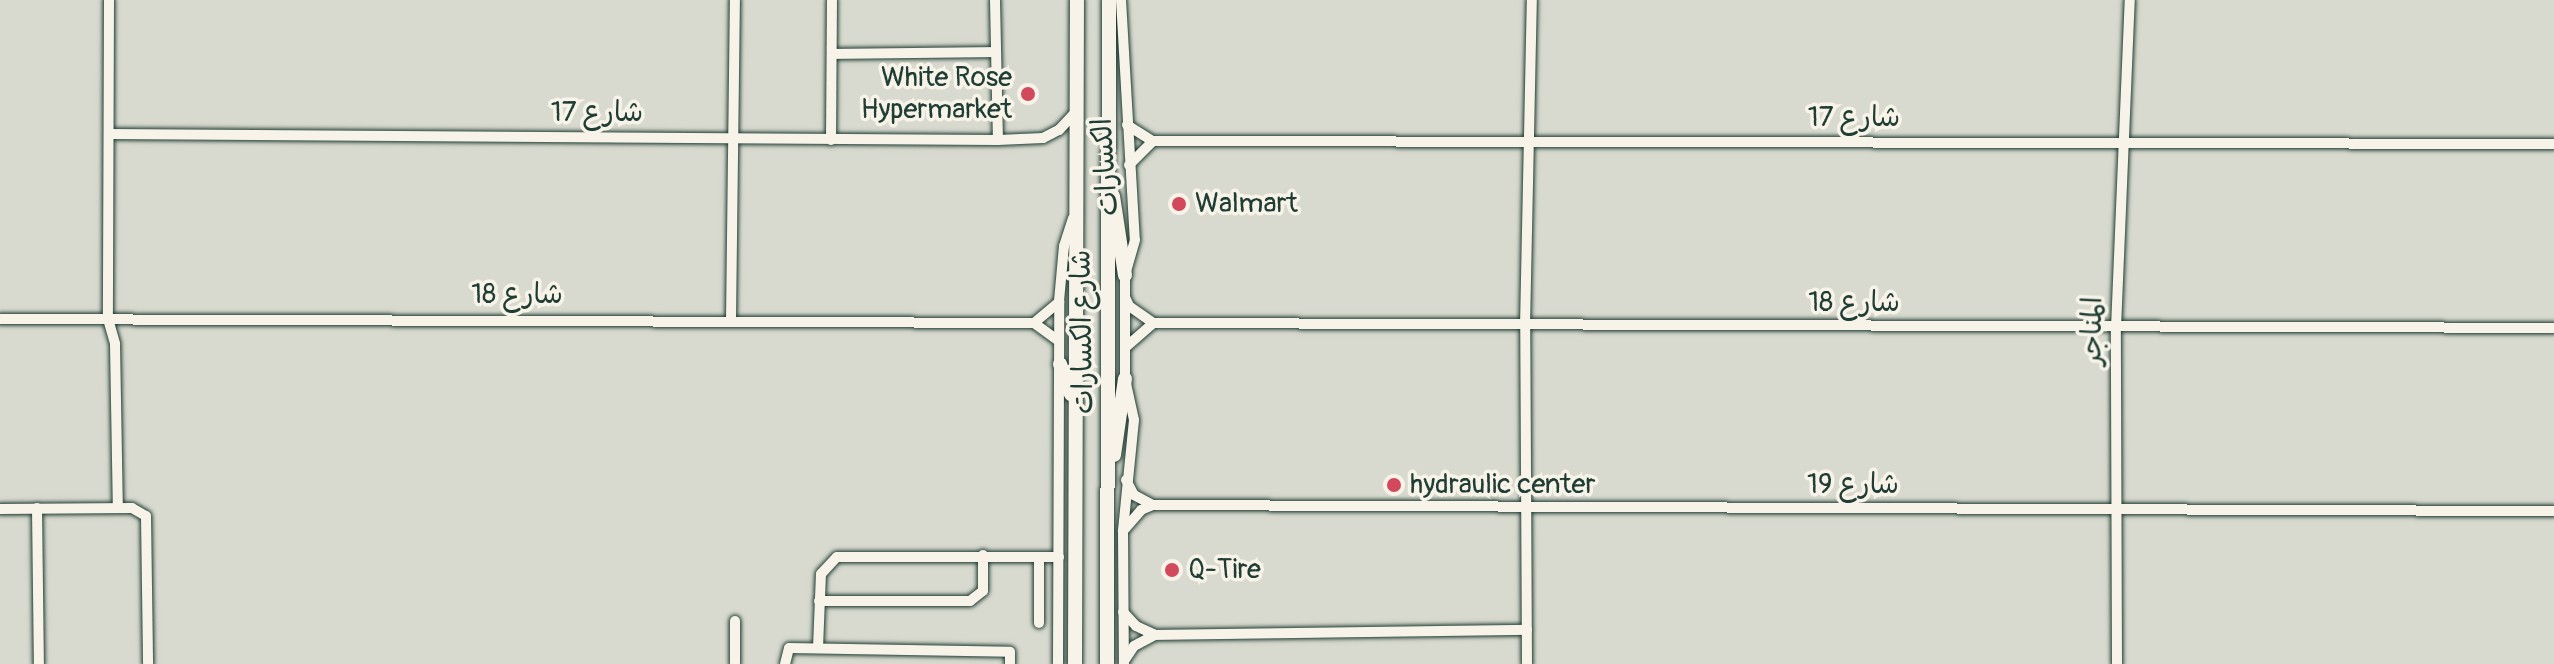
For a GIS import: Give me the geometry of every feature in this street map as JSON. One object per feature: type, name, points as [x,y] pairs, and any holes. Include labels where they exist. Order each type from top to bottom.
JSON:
[{"type":"street","points":[[109,0],[108,319],[115,344],[118,508]]},
{"type":"street","points":[[731,320],[735,0]]},
{"type":"street","points":[[831,140],[832,0]]},
{"type":"street","points":[[995,0],[998,140]]},
{"type":"street","name":"شارع الكسارات","points":[[1075,664],[1077,0]]},
{"type":"street","name":"شارع الكسارات","points":[[1107,664],[1110,467],[1109,0]]},
{"type":"street","name":"الكسارات","points":[[1121,0],[1135,240],[1125,275],[1125,379],[1134,420],[1125,478],[1124,663]]},
{"type":"street","points":[[1527,664],[1525,326],[1532,0]]},
{"type":"street","name":"المناجر","points":[[2117,664],[2116,328],[2127,144],[2130,0]]},
{"type":"street","points":[[832,54],[995,52]]},
{"type":"street","name":"شارع 17","points":[[109,134],[998,140],[1043,138],[1059,130],[1075,113]]},
{"type":"street","points":[[1127,125],[1153,141],[1129,165]]},
{"type":"street","name":"شارع 17","points":[[1153,141],[2554,144]]},
{"type":"street","points":[[1108,180],[1118,214],[1125,275]]},
{"type":"street","name":"الكسارات","points":[[1058,664],[1059,301],[1064,246],[1074,212]]},
{"type":"street","points":[[1125,297],[1129,306],[1153,323],[1127,346]]},
{"type":"street","points":[[1059,301],[1034,323],[1059,341]]},
{"type":"street","name":"شارع 18","points":[[0,319],[1034,323]]},
{"type":"street","name":"شارع 18","points":[[1153,323],[2554,328]]},
{"type":"street","points":[[1060,364],[1075,405]]},
{"type":"street","points":[[1110,467],[1119,443],[1125,379]]},
{"type":"street","points":[[1125,478],[1134,495],[1153,505]]},
{"type":"street","points":[[1123,531],[1141,510],[1153,505]]},
{"type":"street","name":"شارع 19","points":[[1153,505],[2554,511]]},
{"type":"street","points":[[37,508],[39,664]]},
{"type":"street","points":[[0,509],[132,508],[146,516],[148,664]]},
{"type":"street","points":[[819,601],[970,601],[983,591],[983,555]]},
{"type":"street","points":[[818,648],[821,574],[837,557],[1059,557]]},
{"type":"street","points":[[1039,558],[1039,623]]},
{"type":"street","points":[[1123,612],[1136,626],[1155,635],[1527,630]]},
{"type":"street","points":[[735,621],[735,664]]},
{"type":"street","points":[[1124,663],[1134,646],[1155,635]]},
{"type":"street","points":[[785,664],[789,648],[1010,652],[1010,664]]},
{"type":"shaded area","points":[[0,0],[2554,0],[2554,664],[0,664]]},
{"type":"place","name":"White Rose Hypermarket","points":[[1028,94]]},
{"type":"place","name":"Walmart","points":[[1179,204]]},
{"type":"place","name":"hydraulic center","points":[[1394,485]]},
{"type":"place","name":"Q-Tire","points":[[1172,570]]}]
